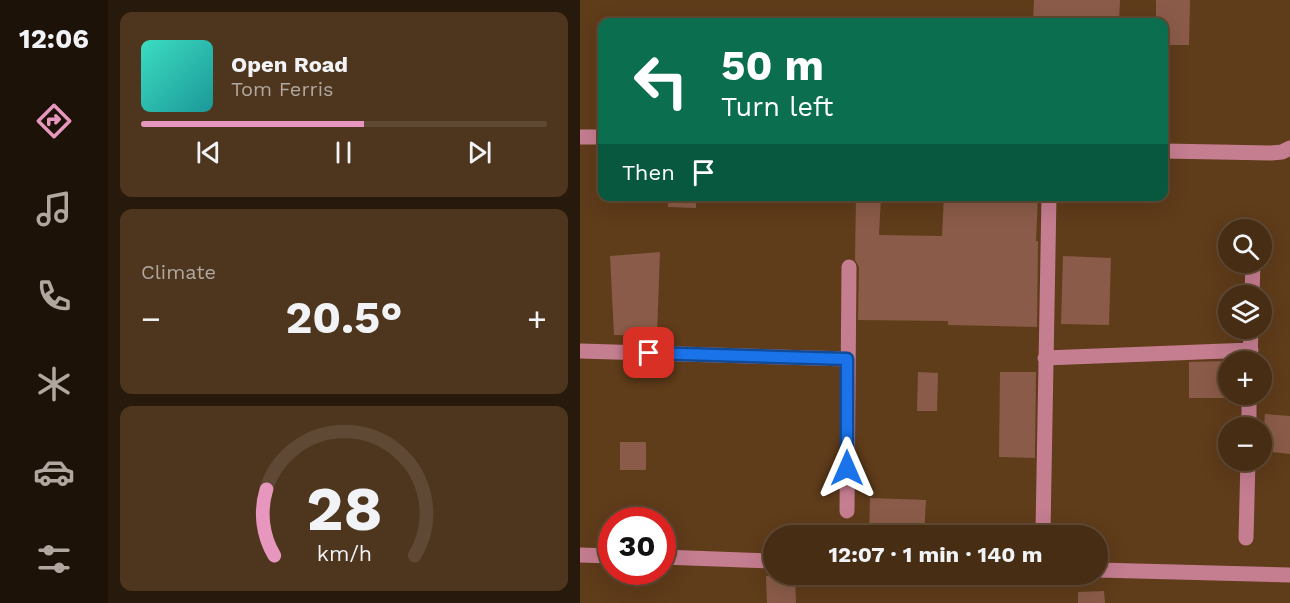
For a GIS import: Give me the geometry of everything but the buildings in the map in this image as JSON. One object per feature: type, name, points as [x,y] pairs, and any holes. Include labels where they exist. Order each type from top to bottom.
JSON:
[{"type":"street","points":[[580,137],[598,137]]},
{"type":"street","points":[[1168,151],[1272,153],[1289,149]]},
{"type":"street","points":[[1043,525],[1049,201]]},
{"type":"street","points":[[847,511],[849,267]]},
{"type":"street","points":[[580,351],[847,359]]},
{"type":"street","points":[[1045,358],[1218,356]]},
{"type":"street","points":[[1246,538],[1248,471]]},
{"type":"street","points":[[580,555],[598,556]]},
{"type":"street","points":[[676,558],[763,561]]},
{"type":"street","points":[[1108,570],[1290,575]]},
{"type":"route","points":[[649,353],[847,359],[847,468]]}]
